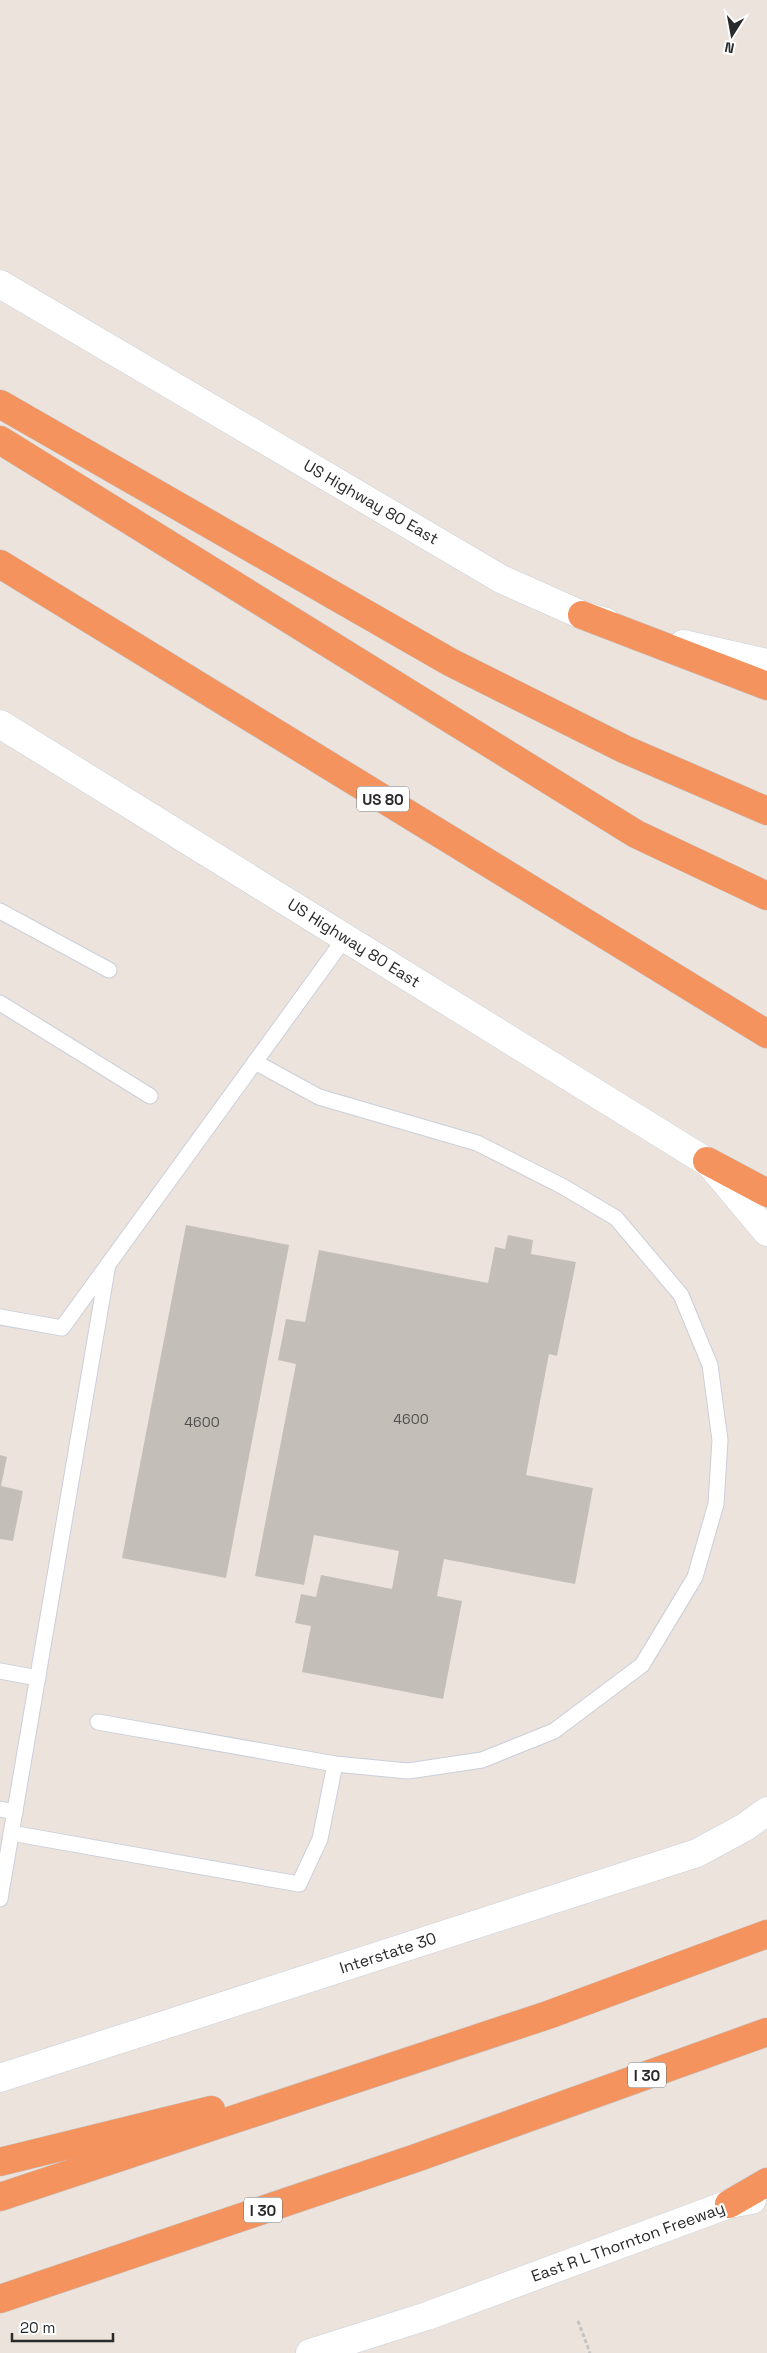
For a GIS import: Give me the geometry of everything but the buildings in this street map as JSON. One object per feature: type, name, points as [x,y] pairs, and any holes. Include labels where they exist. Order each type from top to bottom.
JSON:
[{"type":"highway","points":[[0,404],[450,662],[624,749],[767,811]]},
{"type":"highway","points":[[0,440],[636,834],[767,896]]},
{"type":"highway","name":"US 80","points":[[0,564],[767,1034]]},
{"type":"highway","points":[[582,616],[767,686]]},
{"type":"highway","points":[[707,1161],[767,1193]]},
{"type":"highway","points":[[0,2197],[548,2015],[767,1934]]},
{"type":"highway","name":"I 30","points":[[0,2299],[526,2119],[767,2032]]},
{"type":"highway","points":[[0,2162],[423,2057]]},
{"type":"highway","points":[[729,2204],[767,2182]]},
{"type":"main road","name":"US Highway 80 East","points":[[0,284],[501,579],[582,616],[674,642],[767,663]]},
{"type":"main road","name":"US Highway 80 East","points":[[0,724],[707,1161],[767,1202]]},
{"type":"main road","points":[[707,1161],[767,1232]]},
{"type":"main road","name":"Interstate 30","points":[[0,2078],[697,1853],[745,1827],[767,1811]]},
{"type":"main road","name":"East R L Thornton Freeway","points":[[310,2353],[490,2293],[729,2204],[767,2197]]},
{"type":"lane","points":[[0,911],[109,970]]},
{"type":"lane","points":[[0,1317],[62,1328],[345,938]]},
{"type":"lane","points":[[0,1003],[150,1096]]},
{"type":"lane","points":[[98,1722],[335,1764],[408,1771],[482,1760],[554,1731],[642,1665],[695,1577],[716,1504],[720,1440],[710,1365],[680,1295],[616,1218],[562,1186],[477,1143],[319,1097],[255,1062]]},
{"type":"lane","points":[[0,1899],[11,1834],[7,1811],[38,1678],[108,1264]]},
{"type":"lane","points":[[0,1671],[38,1678]]},
{"type":"lane","points":[[11,1834],[299,1884],[320,1839],[335,1764]]},
{"type":"path","points":[[578,2321],[590,2353]]}]
